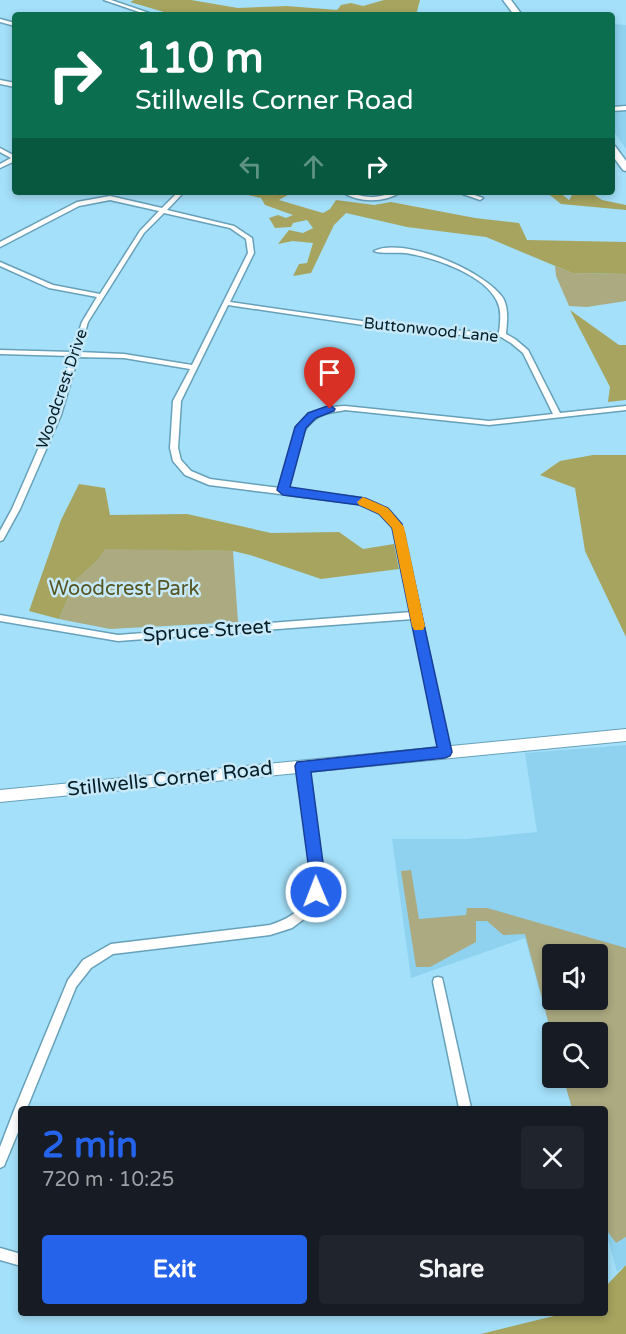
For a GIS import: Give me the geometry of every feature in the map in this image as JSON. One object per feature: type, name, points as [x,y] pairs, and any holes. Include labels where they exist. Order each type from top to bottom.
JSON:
[{"type":"main road","points":[[615,152],[626,168]]},
{"type":"street","points":[[106,0],[144,12]]},
{"type":"street","name":"Woodcrest Drive","points":[[0,538],[16,509],[57,415],[85,322],[142,232],[178,195]]},
{"type":"street","points":[[353,195],[374,199],[388,195]]},
{"type":"street","points":[[470,195],[480,198]]},
{"type":"street","points":[[0,244],[72,206],[95,199],[120,199],[232,227],[249,238],[251,253],[177,401],[174,451],[181,467],[195,477],[209,482],[361,501],[390,516],[400,533],[445,752]]},
{"type":"street","points":[[377,251],[397,250],[418,254],[461,268],[480,278],[494,291],[502,305],[504,318],[502,335]]},
{"type":"street","points":[[0,264],[51,287],[102,296]]},
{"type":"street","name":"Buttonwood Lane","points":[[226,303],[410,330],[502,335],[526,352],[557,415]]},
{"type":"street","points":[[0,352],[124,356],[193,367]]},
{"type":"street","points":[[283,490],[301,427],[312,416],[325,410],[345,408],[489,423],[626,408]]},
{"type":"street","name":"Spruce Street","points":[[0,618],[117,638],[416,615]]},
{"type":"street","name":"Stillwells Corner Road","points":[[0,796],[626,735]]},
{"type":"street","points":[[22,1106],[72,984],[81,969],[95,958],[120,947],[270,930],[291,923],[304,913],[314,899],[317,878],[303,766]]},
{"type":"street","points":[[438,982],[465,1106]]},
{"type":"street","points":[[0,1162],[18,1117]]},
{"type":"street","points":[[0,1254],[18,1259]]},
{"type":"shaded area","points":[[134,0],[191,0],[238,8],[287,6],[337,10],[341,5],[351,3],[363,6],[384,0],[420,0],[417,12],[164,12],[130,2]]},
{"type":"shaded area","points":[[615,24],[626,25],[626,149],[615,133]]},
{"type":"shaded area","points":[[248,195],[288,195],[279,200],[323,213],[330,209],[336,200],[374,205],[391,202],[475,218],[519,223],[527,240],[626,242],[626,274],[572,273],[486,237],[407,227],[346,213],[334,225],[311,273],[293,276],[299,264],[307,263],[313,243],[293,241],[278,244],[289,230],[303,233],[313,228],[307,220],[293,223],[291,227],[275,228],[269,218],[278,215],[286,218],[293,215],[265,205],[261,198]]},
{"type":"shaded area","points":[[550,195],[563,195],[569,200],[572,195],[594,195],[602,200],[626,205],[626,210],[561,204]]},
{"type":"shaded area","points":[[570,310],[619,345],[626,345],[626,400],[608,402],[610,387]]},
{"type":"shaded area","points":[[593,455],[626,455],[626,637],[585,551],[575,488],[540,475],[560,461]]},
{"type":"shaded area","points":[[79,484],[105,488],[110,515],[187,514],[271,533],[339,532],[363,549],[394,544],[399,569],[321,579],[233,551],[105,549],[97,561],[76,580],[59,619],[29,611],[61,520]]},
{"type":"shaded area","points":[[626,745],[626,1265],[617,1272],[608,1239],[608,1106],[571,1106],[566,1088],[608,1088],[608,1022],[548,1022],[545,1010],[608,1010],[608,944],[542,944],[542,1000],[525,938],[411,978],[392,839],[466,839],[537,832],[525,753]]},
{"type":"shaded area","points":[[626,1265],[626,1334],[481,1334],[554,1316],[608,1316],[608,1284]]},
{"type":"green space","points":[[555,266],[572,273],[626,274],[626,301],[587,307],[569,306],[556,276]]},
{"type":"green space","name":"Woodcrest Park","points":[[105,548],[233,551],[238,622],[110,629],[59,619],[76,580],[97,561]]},
{"type":"green space","points":[[411,870],[419,919],[466,915],[467,908],[487,908],[626,948],[626,1237],[616,1243],[608,1232],[608,1106],[571,1106],[566,1088],[608,1088],[608,1022],[548,1022],[545,1010],[608,1010],[608,944],[542,944],[542,998],[525,934],[503,935],[487,921],[476,921],[476,942],[430,967],[416,967],[401,871]]},
{"type":"slow traffic","points":[[363,502],[384,511],[398,527],[418,626]]},
{"type":"route","points":[[316,892],[317,878],[303,766],[445,752],[398,527],[384,511],[361,501],[283,490],[301,427],[308,418],[330,409]]}]
